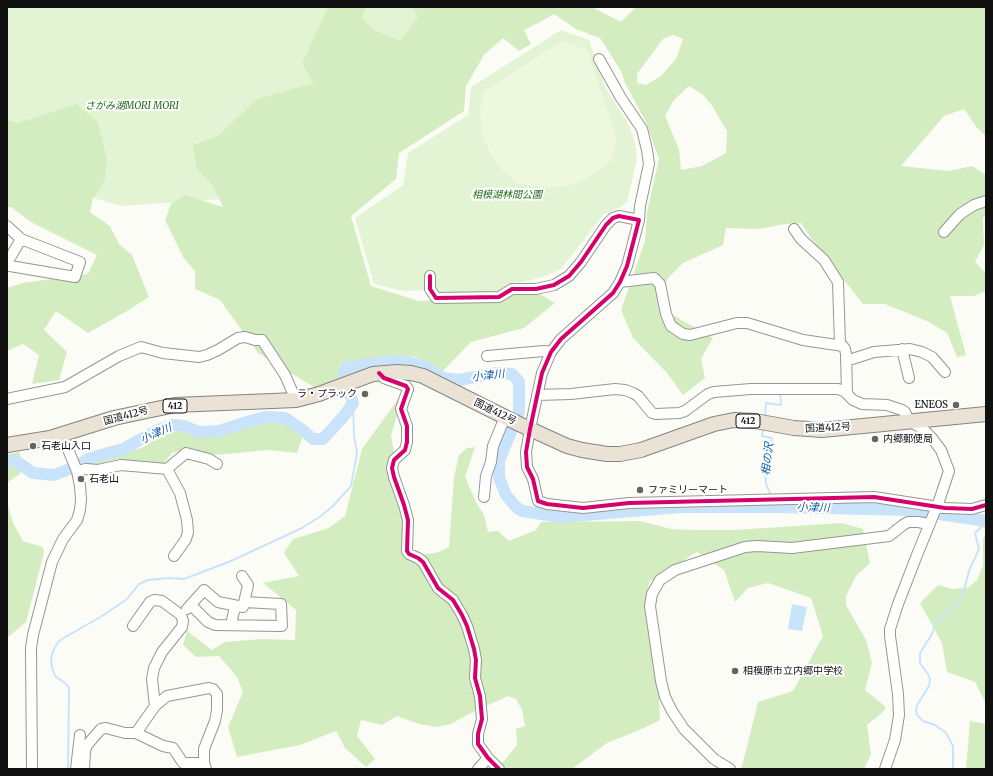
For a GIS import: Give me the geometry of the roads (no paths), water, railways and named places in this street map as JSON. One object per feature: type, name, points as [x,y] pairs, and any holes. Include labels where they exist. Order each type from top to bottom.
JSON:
[{"type":"highway","name":"国道412号","points":[[7,446],[62,435],[114,418],[175,406],[296,400],[319,394],[379,373],[398,372],[423,376],[567,446],[596,453],[620,454],[641,450],[714,424],[734,420],[755,421],[794,428],[822,430],[986,414]]},
{"type":"street","points":[[484,497],[485,481],[492,462],[493,446],[516,422],[537,395],[542,373],[551,352],[561,339],[612,293],[620,282],[627,266],[639,220],[640,206],[649,164],[642,129],[621,98],[599,59]]},
{"type":"street","points":[[944,232],[960,214],[974,205],[986,201]]},
{"type":"street","points":[[430,276],[430,289],[436,298],[499,297],[512,289],[536,289],[554,285],[569,276],[581,262],[606,225],[613,218],[619,216],[639,220]]},
{"type":"street","points":[[7,226],[21,239],[80,262],[76,277],[10,266],[7,263],[21,239]]},
{"type":"street","points":[[794,229],[801,239],[824,260],[838,282],[840,344]]},
{"type":"street","points":[[620,282],[654,278],[660,284],[666,314],[671,326],[682,334],[690,335],[737,323],[747,323],[803,340],[840,344],[845,348],[846,394]]},
{"type":"street","points":[[7,399],[65,387],[96,371],[119,356],[141,347],[163,353],[199,357],[218,350],[238,338],[245,337],[255,340],[262,340],[284,375],[296,400]]},
{"type":"street","points":[[902,349],[909,378]]},
{"type":"street","points":[[846,361],[874,352],[910,349],[922,352],[932,357],[945,372]]},
{"type":"street","points":[[487,356],[544,351],[551,352]]},
{"type":"street","points":[[379,373],[384,378],[408,388],[408,392],[401,409],[407,426],[407,442],[405,450],[394,460],[392,468],[408,520],[407,551],[408,554],[423,562],[438,588],[455,604],[466,626],[474,649],[476,660],[475,678],[480,696],[482,719],[478,734],[478,744],[488,758],[499,769]]},
{"type":"street","points":[[537,395],[571,394],[615,389],[625,390],[638,396],[652,412],[656,414],[679,413],[685,411],[708,394],[714,392],[750,389],[838,389],[853,400],[862,404],[888,405],[897,407],[905,412],[909,421],[923,429],[935,441],[941,450],[948,468],[948,477],[898,604],[890,629],[890,641],[898,702],[898,721],[895,740],[884,769]]},
{"type":"street","points":[[516,422],[526,452],[527,466],[533,479],[538,501],[547,504],[583,508],[629,503],[874,497],[937,506],[972,509],[986,505]]},
{"type":"street","points":[[32,769],[31,648],[33,636],[52,562],[63,539],[76,520],[80,510],[81,499],[77,470],[62,435]]},
{"type":"street","points":[[77,470],[98,470],[121,465],[167,468],[186,453],[208,459],[216,464]]},
{"type":"street","points":[[167,468],[180,493],[187,520],[188,532],[186,539],[174,556]]},
{"type":"street","points":[[730,769],[714,759],[684,728],[672,711],[665,697],[661,681],[650,606],[652,594],[660,580],[675,570],[745,547],[757,546],[792,548],[889,536],[903,524],[908,522],[929,524]]},
{"type":"street","points":[[231,625],[248,585],[242,576]]},
{"type":"street","points":[[181,615],[190,605],[204,590],[218,602],[240,604],[282,604],[282,626],[215,625],[208,622],[190,605]]},
{"type":"street","points":[[133,626],[150,602],[154,600],[162,601],[181,615],[183,620],[182,627],[162,652],[154,668],[152,679],[155,706]]},
{"type":"street","points":[[84,769],[87,745],[100,729],[106,728],[130,734],[136,733],[163,746],[173,748],[183,762],[205,766],[203,756],[204,746],[217,715],[218,699],[216,691],[209,688],[171,694],[167,696],[155,706],[136,733]]},
{"type":"street","points":[[76,769],[80,734]]},
{"type":"street","points":[[478,769],[488,758]]},
{"type":"water","points":[[792,604],[807,607],[802,631],[788,629]]},
{"type":"waterway","name":"小津川","points":[[7,461],[16,461],[33,473],[54,475],[75,467],[88,459],[123,449],[158,430],[173,425],[184,426],[199,432],[219,431],[266,417],[285,418],[313,439],[323,439],[344,416],[353,403],[344,374],[347,367],[404,361],[423,366],[443,378],[459,380],[497,373],[512,374],[519,382],[519,412],[499,461],[499,478],[506,495],[516,507],[522,511],[561,517],[681,507],[776,507],[912,510],[986,521]]},
{"type":"waterway","name":"相の沢","points":[[765,416],[766,403],[781,405],[780,392]]},
{"type":"waterway","points":[[68,769],[69,688],[55,676],[51,658],[58,642],[102,616],[127,599],[139,584],[148,580],[169,578],[184,579],[231,561],[302,528],[321,516],[332,507],[351,486],[357,453],[354,435],[353,403]]},
{"type":"waterway","name":"相の沢","points":[[763,429],[762,436],[772,438],[765,472],[766,484],[771,495]]},
{"type":"waterway","points":[[953,769],[953,746],[946,733],[935,725],[923,721],[917,715],[917,705],[929,686],[930,679],[920,663],[920,653],[932,634],[936,624],[958,604],[963,594],[969,571],[979,549],[975,533],[986,522]]},
{"type":"place","name":"ラ・プラック","points":[[365,394]]},
{"type":"place","name":"ENEOS","points":[[956,405]]},
{"type":"place","name":"内郷郵便局","points":[[875,439]]},
{"type":"place","name":"石老山入口","points":[[33,446]]},
{"type":"place","name":"石老山","points":[[81,479]]},
{"type":"place","name":"ファミリーマート","points":[[640,490]]},
{"type":"place","name":"相模原市立内郷中学校","points":[[735,671]]},
{"type":"park label","name":"さがみ湖MORI MORI","points":[[132,106]]},
{"type":"park label","name":"相模湖林間公園","points":[[507,195]]}]
